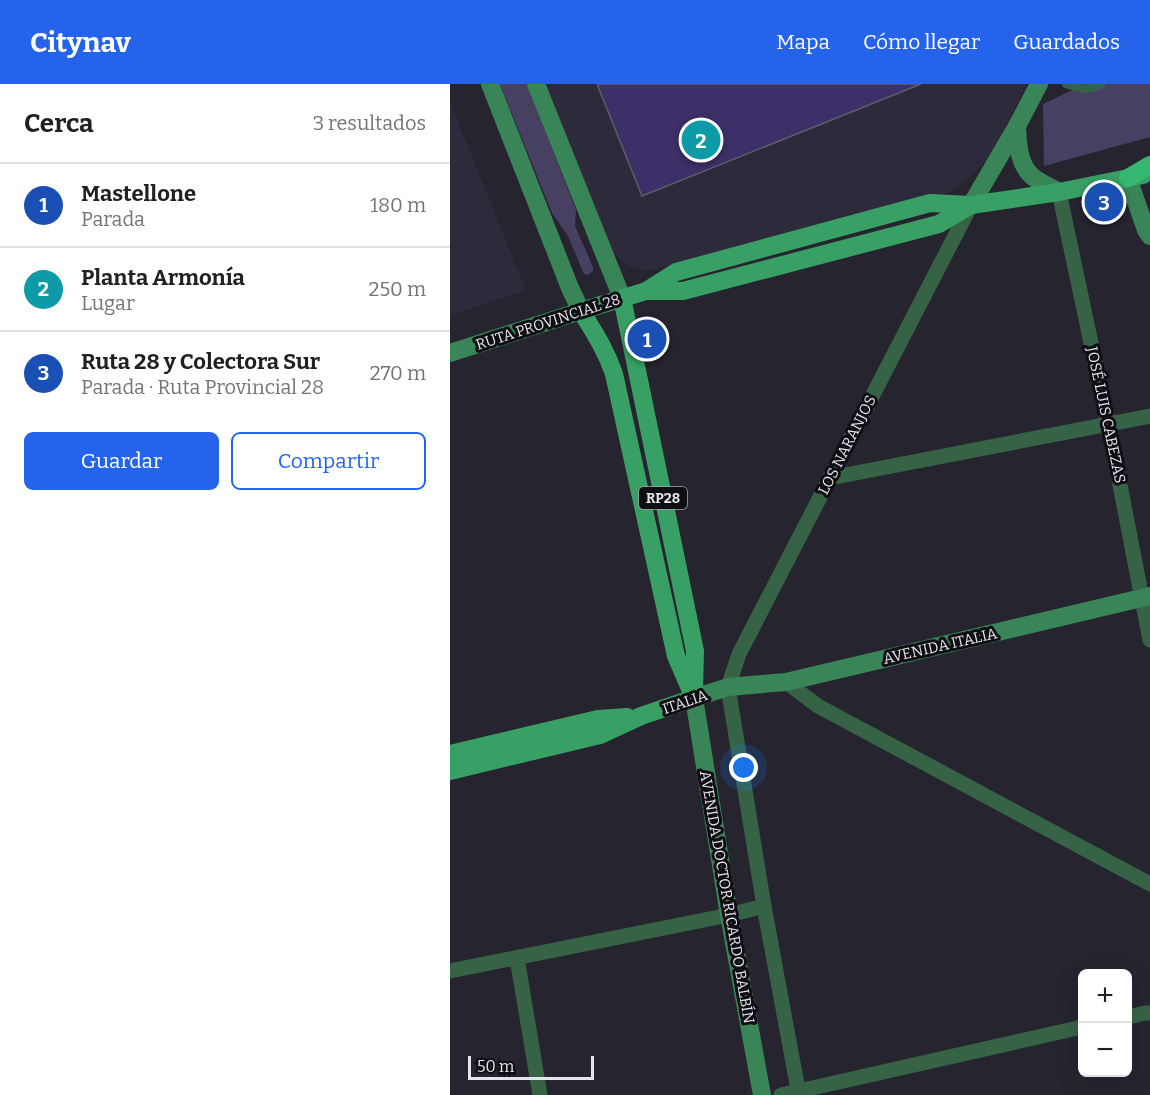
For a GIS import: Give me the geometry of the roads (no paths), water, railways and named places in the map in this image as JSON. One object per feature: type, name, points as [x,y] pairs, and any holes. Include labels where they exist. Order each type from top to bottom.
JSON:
[{"type":"highway","points":[[1128,178],[1150,165]]},
{"type":"highway","points":[[1128,178],[1150,181]]},
{"type":"main road","points":[[971,205],[1059,192],[1150,173]]},
{"type":"main road","name":"RUTA PROVINCIAL 28","points":[[581,311],[646,291],[683,291],[928,227],[939,224],[971,205]]},
{"type":"main road","name":"RP28","points":[[622,298],[695,651],[694,698]]},
{"type":"main road","name":"RP28","points":[[581,311],[609,356],[676,656],[694,698]]},
{"type":"main road","name":"ITALIA","points":[[641,716],[694,698]]},
{"type":"main road","points":[[450,754],[598,719],[641,716]]},
{"type":"main road","points":[[450,771],[600,735],[641,716]]},
{"type":"street","points":[[490,84],[581,311]]},
{"type":"street","points":[[536,84],[622,298]]},
{"type":"street","points":[[971,205],[1039,84]]},
{"type":"street","points":[[1017,126],[1019,152],[1024,166],[1033,177],[1059,192]]},
{"type":"street","points":[[1128,178],[1150,236]]},
{"type":"street","name":"JOSÉ LUIS CABEZAS","points":[[1059,192],[1146,597],[1150,640]]},
{"type":"street","name":"LOS NARANJOS","points":[[728,687],[739,654],[971,205]]},
{"type":"street","name":"RUTA PROVINCIAL 28","points":[[450,353],[581,311]]},
{"type":"street","points":[[830,478],[1150,416]]},
{"type":"street","name":"AVENIDA ITALIA","points":[[728,687],[786,682],[1146,597]]},
{"type":"street","points":[[786,682],[818,706],[1150,884]]},
{"type":"street","points":[[728,687],[764,906],[799,1093]]},
{"type":"street","name":"ITALIA","points":[[694,698],[728,687]]},
{"type":"street","name":"AVENIDA DOCTOR RICARDO BALBÍN","points":[[694,698],[729,915],[762,1095]]},
{"type":"street","points":[[450,971],[764,906]]},
{"type":"street","points":[[517,958],[540,1095]]},
{"type":"street","points":[[1132,1016],[1150,1013]]},
{"type":"street","points":[[782,1095],[1078,1028]]},
{"type":"lane","points":[[1066,84],[1082,89],[1090,89],[1102,84]]},
{"type":"place","name":"Planta Armonía","points":[[701,140]]},
{"type":"place","name":"Ruta 28 y Colectora Sur","points":[[1104,202]]},
{"type":"place","name":"Mastellone","points":[[647,339]]}]
